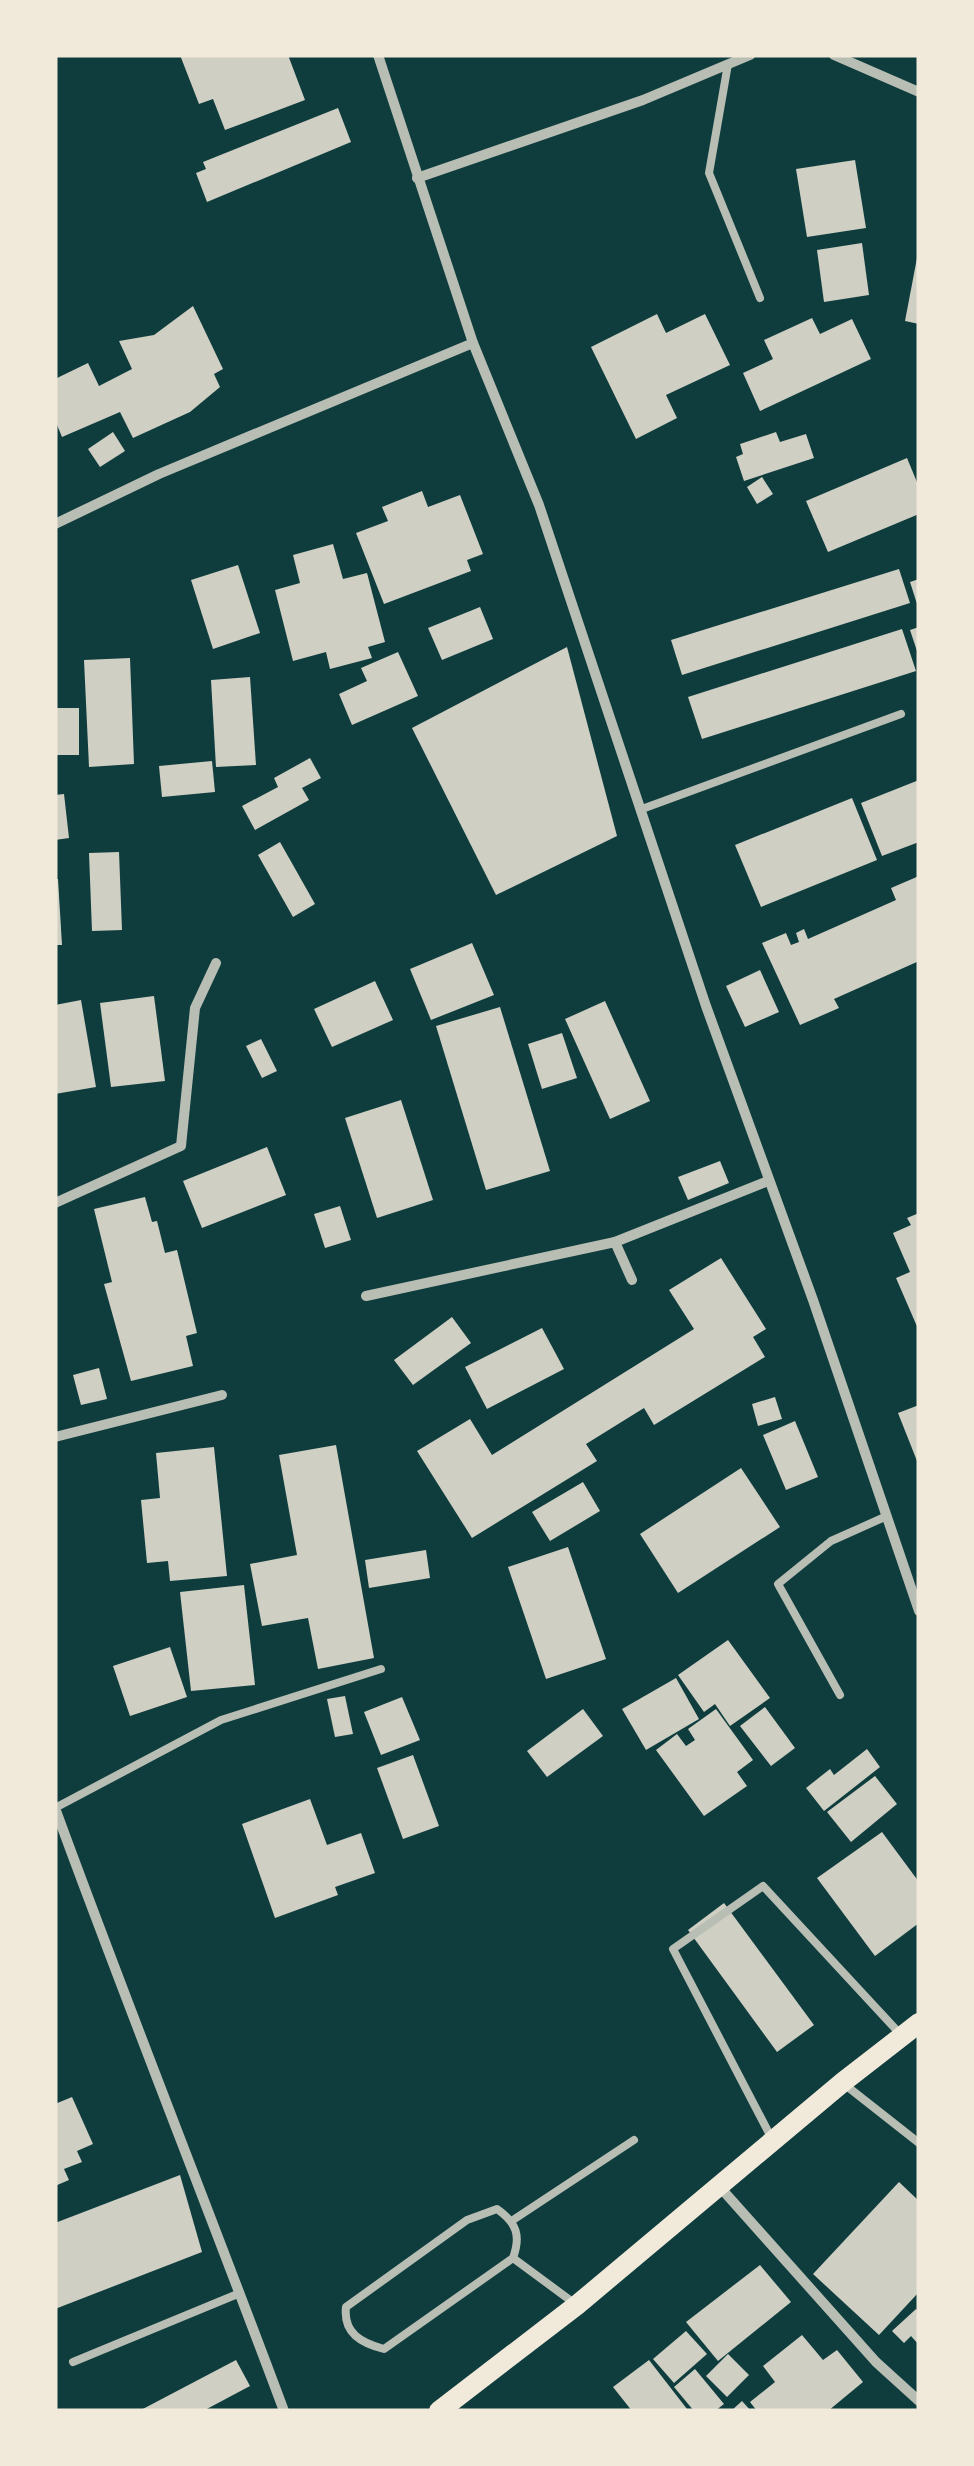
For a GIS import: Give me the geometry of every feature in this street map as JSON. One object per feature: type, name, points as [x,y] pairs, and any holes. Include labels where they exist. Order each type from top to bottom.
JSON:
[{"type":"main road","points":[[438,2411],[577,2305],[919,2023]]},
{"type":"street","points":[[378,55],[473,343],[539,504],[706,1006],[919,1611]]},
{"type":"street","points":[[417,178],[643,100],[750,55]]},
{"type":"street","points":[[834,55],[919,92]]},
{"type":"street","points":[[55,524],[159,474],[473,343]]},
{"type":"street","points":[[55,1203],[181,1146],[195,1008],[216,963]]},
{"type":"street","points":[[366,1296],[615,1242],[768,1182]]},
{"type":"street","points":[[615,1242],[632,1280]]},
{"type":"street","points":[[55,1438],[222,1395]]},
{"type":"street","points":[[55,1808],[284,2411]]},
{"type":"street","points":[[719,2186],[876,2362],[919,2401]]},
{"type":"lane","points":[[728,64],[708,173],[760,298]]},
{"type":"lane","points":[[642,810],[901,714]]},
{"type":"lane","points":[[840,1695],[778,1584],[832,1540],[887,1516]]},
{"type":"lane","points":[[55,1808],[222,1720],[381,1668]]},
{"type":"lane","points":[[773,2141],[673,1949],[763,1886],[902,2036]]},
{"type":"lane","points":[[843,2082],[919,2144]]},
{"type":"lane","points":[[513,2220],[634,2140]]},
{"type":"lane","points":[[498,2209],[513,2220],[519,2241],[513,2258],[384,2349],[364,2344],[344,2321],[346,2307],[467,2220],[498,2209]]},
{"type":"lane","points":[[513,2258],[577,2305]]},
{"type":"lane","points":[[73,2362],[240,2293]]},
{"type":"building","points":[[180,55],[288,55],[305,100],[225,130],[213,99],[199,104]]},
{"type":"building","points":[[338,108],[351,142],[207,202],[196,173],[206,169],[203,162]]},
{"type":"building","points":[[855,160],[866,228],[807,237],[796,169]]},
{"type":"building","points":[[862,243],[869,295],[824,302],[817,250]]},
{"type":"building","points":[[919,258],[919,324],[905,321]]},
{"type":"building","points":[[193,306],[223,369],[214,374],[220,387],[190,412],[133,438],[120,412],[62,437],[55,420],[55,379],[88,363],[99,386],[132,369],[119,341],[154,335]]},
{"type":"building","points":[[657,314],[666,333],[705,314],[730,365],[666,395],[677,418],[636,439],[591,347]]},
{"type":"building","points":[[812,318],[820,334],[852,319],[871,359],[760,411],[743,373],[773,359],[764,340]]},
{"type":"building","points":[[113,432],[125,451],[100,467],[88,449]]},
{"type":"building","points":[[776,432],[780,442],[806,434],[814,458],[744,481],[736,457],[743,454],[740,444]]},
{"type":"building","points":[[907,458],[919,487],[919,514],[828,552],[806,501]]},
{"type":"building","points":[[762,477],[773,494],[757,504],[747,487]]},
{"type":"building","points":[[422,491],[428,507],[460,495],[483,554],[467,560],[471,571],[384,604],[356,533],[388,521],[382,507]]},
{"type":"building","points":[[333,544],[343,579],[367,573],[385,642],[368,647],[372,658],[330,669],[326,652],[293,661],[275,590],[300,583],[293,555]]},
{"type":"building","points":[[238,565],[260,633],[213,649],[191,580]]},
{"type":"building","points":[[899,569],[910,603],[682,675],[671,640]]},
{"type":"building","points":[[919,579],[919,607],[918,607],[910,582]]},
{"type":"building","points":[[480,607],[493,639],[442,660],[428,628]]},
{"type":"building","points":[[919,627],[919,654],[918,654],[910,630]]},
{"type":"building","points":[[902,629],[916,671],[702,739],[688,697]]},
{"type":"building","points":[[567,647],[617,836],[496,895],[412,728]]},
{"type":"building","points":[[398,652],[418,696],[352,725],[339,694],[367,681],[361,668]]},
{"type":"building","points":[[130,658],[134,764],[89,767],[84,660]]},
{"type":"building","points":[[250,677],[256,765],[216,767],[211,680]]},
{"type":"building","points":[[57,708],[79,708],[79,755],[56,755]]},
{"type":"building","points":[[310,758],[321,778],[302,788],[309,800],[255,830],[242,806],[278,787],[274,778]]},
{"type":"building","points":[[212,761],[215,792],[162,797],[159,766]]},
{"type":"building","points":[[919,780],[919,842],[882,856],[861,803]]},
{"type":"building","points":[[64,794],[69,838],[55,840],[55,795]]},
{"type":"building","points":[[852,798],[877,860],[761,907],[735,845]]},
{"type":"building","points":[[280,842],[315,904],[293,917],[258,855]]},
{"type":"building","points":[[119,852],[122,930],[92,931],[89,853]]},
{"type":"building","points":[[919,876],[919,961],[834,999],[839,1008],[800,1025],[762,943],[786,933],[791,945],[799,942],[796,933],[804,929],[808,939],[896,900],[891,888]]},
{"type":"building","points":[[58,879],[62,945],[55,945]]},
{"type":"building","points":[[472,943],[494,995],[431,1020],[410,969]]},
{"type":"building","points":[[760,970],[779,1012],[745,1027],[726,986]]},
{"type":"building","points":[[375,981],[393,1020],[332,1047],[314,1009]]},
{"type":"building","points":[[154,996],[165,1081],[111,1087],[100,1003]]},
{"type":"building","points":[[81,1000],[96,1087],[55,1094],[55,1005]]},
{"type":"building","points":[[605,1001],[650,1101],[610,1119],[565,1019]]},
{"type":"building","points":[[500,1007],[550,1171],[486,1190],[436,1026]]},
{"type":"building","points":[[562,1033],[577,1078],[542,1089],[528,1044]]},
{"type":"building","points":[[261,1039],[277,1071],[262,1078],[246,1046]]},
{"type":"building","points":[[401,1100],[433,1200],[377,1218],[345,1118]]},
{"type":"building","points":[[267,1147],[286,1195],[202,1228],[183,1181]]},
{"type":"building","points":[[720,1161],[729,1183],[688,1200],[678,1177]]},
{"type":"building","points":[[145,1197],[152,1222],[157,1221],[165,1253],[177,1250],[197,1333],[186,1336],[193,1366],[131,1381],[104,1284],[112,1282],[94,1209]]},
{"type":"building","points":[[340,1206],[351,1240],[325,1248],[314,1214]]},
{"type":"building","points":[[919,1213],[919,1331],[896,1278],[910,1272],[893,1233],[911,1225],[907,1218]]},
{"type":"building","points":[[721,1258],[766,1329],[753,1337],[765,1357],[654,1425],[644,1408],[586,1444],[597,1461],[472,1538],[417,1451],[470,1419],[492,1455],[694,1329],[669,1290]]},
{"type":"building","points":[[452,1317],[471,1343],[413,1385],[394,1360]]},
{"type":"building","points":[[542,1328],[564,1369],[487,1409],[465,1367]]},
{"type":"building","points":[[99,1368],[107,1399],[81,1405],[73,1375]]},
{"type":"building","points":[[775,1397],[782,1419],[758,1426],[752,1404]]},
{"type":"building","points":[[919,1405],[919,1466],[898,1413]]},
{"type":"building","points":[[795,1421],[818,1477],[786,1490],[763,1435]]},
{"type":"building","points":[[336,1445],[374,1658],[318,1669],[308,1618],[262,1626],[250,1564],[297,1555],[279,1455]]},
{"type":"building","points":[[214,1447],[227,1576],[170,1581],[168,1561],[147,1563],[141,1500],[160,1498],[156,1453]]},
{"type":"building","points":[[741,1468],[780,1527],[678,1593],[640,1534]]},
{"type":"building","points":[[583,1482],[600,1511],[550,1541],[532,1512]]},
{"type":"building","points":[[568,1547],[606,1659],[546,1679],[508,1567]]},
{"type":"building","points":[[426,1550],[430,1578],[369,1588],[365,1560]]},
{"type":"building","points":[[244,1585],[255,1685],[191,1691],[180,1592]]},
{"type":"building","points":[[728,1640],[770,1698],[730,1726],[715,1704],[704,1712],[678,1675]]},
{"type":"building","points":[[170,1647],[187,1697],[130,1716],[113,1666]]},
{"type":"building","points":[[676,1678],[699,1719],[646,1750],[622,1709]]},
{"type":"building","points":[[345,1696],[353,1734],[335,1737],[327,1699]]},
{"type":"building","points":[[402,1697],[420,1740],[381,1755],[364,1712]]},
{"type":"building","points":[[765,1707],[795,1748],[771,1766],[740,1726]]},
{"type":"building","points":[[583,1709],[603,1736],[547,1777],[527,1751]]},
{"type":"building","points":[[716,1709],[753,1760],[737,1772],[747,1786],[704,1816],[656,1750],[677,1734],[686,1746],[695,1740],[688,1729]]},
{"type":"building","points":[[867,1749],[880,1767],[824,1811],[806,1788],[830,1769],[834,1775]]},
{"type":"building","points":[[413,1755],[439,1826],[403,1839],[377,1768]]},
{"type":"building","points":[[875,1776],[897,1804],[851,1842],[827,1812]]},
{"type":"building","points":[[310,1799],[327,1845],[361,1833],[375,1873],[335,1887],[338,1895],[275,1918],[242,1824]]},
{"type":"building","points":[[882,1832],[919,1882],[919,1923],[875,1956],[817,1878]]},
{"type":"building","points":[[724,1903],[814,2025],[777,2052],[688,1930]]},
{"type":"building","points":[[72,2097],[93,2144],[77,2151],[82,2162],[64,2169],[69,2180],[55,2186],[55,2104]]},
{"type":"building","points":[[180,2175],[202,2252],[55,2309],[55,2223]]},
{"type":"building","points":[[899,2182],[919,2201],[919,2292],[879,2335],[813,2274]]},
{"type":"building","points":[[760,2265],[791,2302],[718,2361],[686,2322]]},
{"type":"building","points":[[916,2309],[919,2345],[911,2336],[904,2343],[892,2331]]},
{"type":"building","points":[[686,2331],[707,2354],[674,2383],[653,2359]]},
{"type":"building","points":[[802,2335],[823,2360],[837,2350],[863,2382],[828,2411],[757,2411],[750,2402],[775,2382],[763,2366]]},
{"type":"building","points":[[728,2354],[749,2375],[727,2397],[706,2376]]},
{"type":"building","points":[[236,2360],[250,2386],[203,2411],[139,2411]]},
{"type":"building","points":[[649,2360],[687,2409],[632,2411],[613,2387]]},
{"type":"building","points":[[695,2369],[724,2404],[715,2411],[694,2411],[674,2387]]},
{"type":"building","points":[[742,2401],[751,2411],[731,2411]]}]
